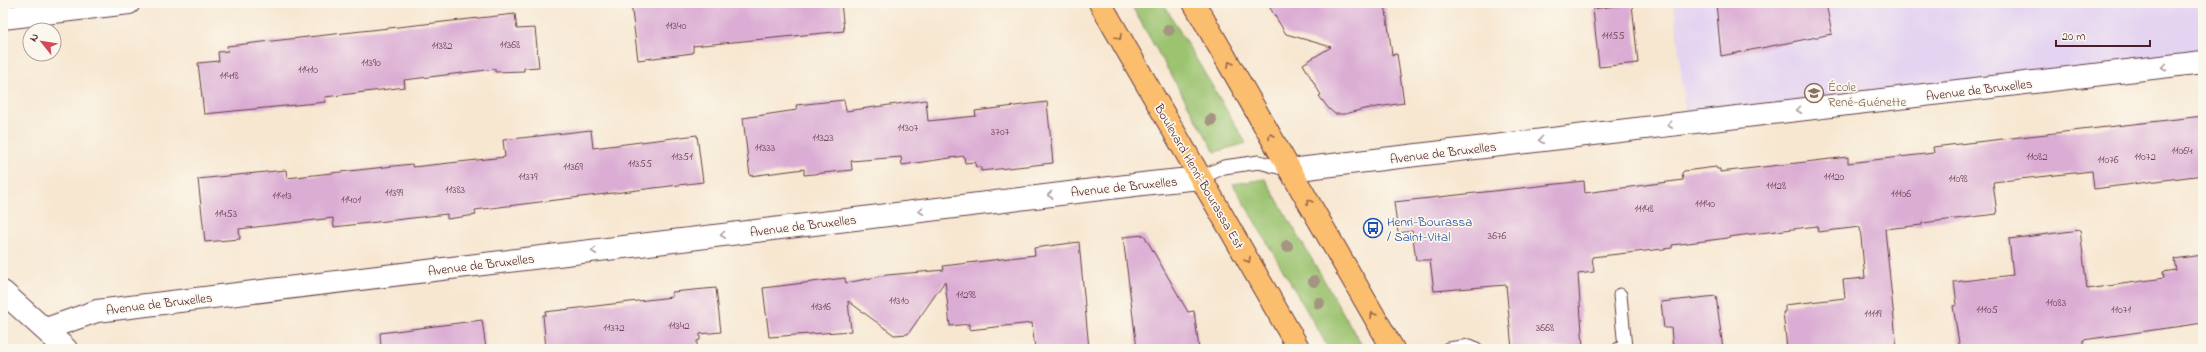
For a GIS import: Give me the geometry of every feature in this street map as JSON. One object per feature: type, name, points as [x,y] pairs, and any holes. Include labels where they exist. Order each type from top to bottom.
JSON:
[{"type":"main road","name":"Boulevard Henri-Bourassa Est","points":[[1100,3],[1299,349]]},
{"type":"main road","points":[[1194,3],[1393,349]]},
{"type":"street","points":[[3,18],[130,3]]},
{"type":"street","name":"Avenue de Bruxelles","points":[[1290,170],[2203,62]]},
{"type":"street","name":"Avenue de Bruxelles","points":[[46,330],[97,311],[1145,183],[1200,178]]},
{"type":"street","points":[[3,292],[66,349]]},
{"type":"lane","name":"Avenue de Bruxelles","points":[[1200,178],[1224,167],[1259,162],[1290,170]]},
{"type":"lane","points":[[1619,349],[1625,348],[1620,295]]},
{"type":"lane","points":[[1448,349],[1470,346],[1476,349]]},
{"type":"shaded area","name":"École René-Guénette","points":[[1674,3],[2203,3],[2203,62],[1686,123]]},
{"type":"green space","points":[[1130,3],[1163,3],[1246,143],[1215,152]]},
{"type":"green space","points":[[1265,179],[1364,349],[1329,349],[1233,184]]},
{"type":"building","points":[[631,3],[841,3],[844,31],[693,46],[693,53],[638,60]]},
{"type":"building","points":[[1267,3],[1385,3],[1392,55],[1397,54],[1404,103],[1364,109],[1345,114],[1335,114],[1319,96],[1321,95],[1303,64],[1331,47],[1286,34]]},
{"type":"building","points":[[1716,3],[1826,3],[1832,34],[1721,56]]},
{"type":"building","points":[[1632,4],[1638,63],[1599,67],[1593,9]]},
{"type":"building","points":[[515,14],[517,29],[535,28],[539,67],[524,68],[524,71],[495,72],[495,69],[404,80],[405,87],[325,97],[326,102],[204,114],[198,63],[219,61],[218,52],[228,51],[227,46]]},
{"type":"building","points":[[844,100],[846,111],[926,100],[928,121],[976,116],[975,111],[1047,102],[1053,163],[981,171],[981,167],[976,167],[975,162],[965,163],[964,156],[902,165],[901,157],[851,161],[852,170],[804,175],[804,169],[750,176],[743,118],[797,110],[796,105]]},
{"type":"building","points":[[2203,116],[2203,175],[2094,189],[2092,171],[1993,182],[1997,214],[1885,229],[1897,349],[1787,349],[1783,312],[1785,312],[1785,305],[1845,298],[1843,280],[1865,278],[1860,227],[1818,232],[1817,226],[1672,245],[1672,248],[1592,257],[1594,272],[1578,274],[1583,347],[1512,349],[1506,285],[1434,291],[1430,260],[1416,260],[1412,231],[1398,233],[1394,202],[1584,181],[1585,193],[1683,180],[1682,173],[1684,171],[1716,167],[1717,169],[1720,169],[1720,172],[1848,157],[1848,163],[1934,153],[1933,147]]},
{"type":"building","points":[[591,130],[593,148],[697,135],[703,182],[475,210],[476,215],[447,219],[447,214],[334,227],[333,218],[239,229],[240,239],[205,242],[198,179],[286,170],[287,178],[412,164],[413,167],[505,157],[503,140]]},
{"type":"building","points":[[2080,230],[2087,289],[2164,278],[2163,272],[2176,270],[2174,259],[2203,255],[2203,323],[2083,340],[2083,345],[2051,349],[1960,349],[1953,306],[1957,305],[1954,282],[2013,275],[2009,239]]},
{"type":"building","points":[[1144,235],[1188,312],[1194,311],[1199,349],[1137,349],[1123,237]]},
{"type":"building","points":[[1079,242],[1089,349],[1035,349],[1032,323],[969,330],[969,324],[950,326],[945,281],[908,334],[894,335],[848,301],[851,331],[769,337],[763,288],[845,278],[846,283],[887,275],[944,270],[943,266],[1035,255],[1034,248]]},
{"type":"building","points":[[716,288],[721,332],[700,334],[700,340],[697,341],[697,349],[546,349],[543,315],[546,315],[545,312],[672,297],[672,292]]},
{"type":"building","points":[[1716,296],[1723,349],[1673,349],[1671,328],[1664,328],[1661,302]]},
{"type":"building","points":[[482,320],[486,349],[381,349],[380,333]]},
{"type":"place","name":"École René-Guénette","points":[[1814,93]]},
{"type":"place","name":"Henri-Bourassa / Saint-Vital","points":[[1373,228]]}]
